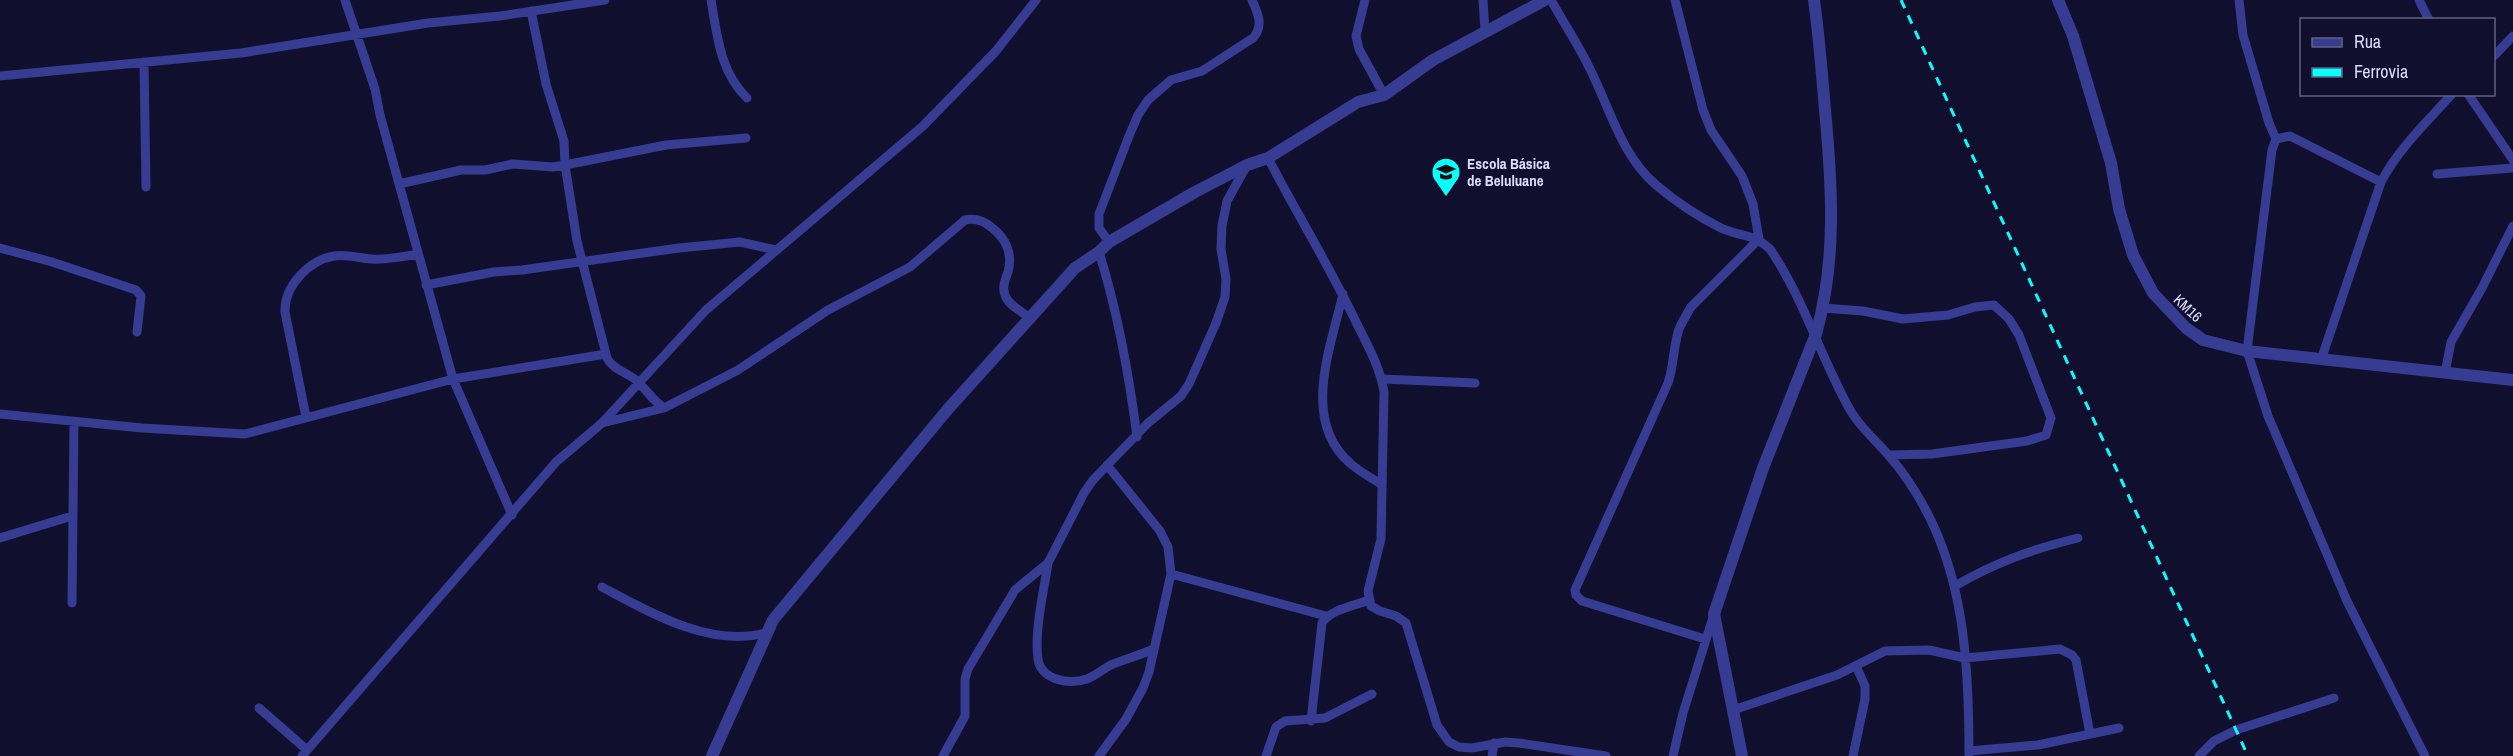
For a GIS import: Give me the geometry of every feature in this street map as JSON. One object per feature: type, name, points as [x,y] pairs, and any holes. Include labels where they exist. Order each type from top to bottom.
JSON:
[{"type":"street","points":[[345,0],[375,89],[453,379],[512,515]]},
{"type":"street","points":[[0,76],[241,53],[357,34],[606,0]]},
{"type":"street","points":[[711,0],[718,41],[729,77],[747,98]]},
{"type":"street","points":[[260,708],[305,753],[556,462],[602,423],[706,310],[923,126],[996,51],[1036,0]]},
{"type":"street","points":[[1109,242],[1099,228],[1099,214],[1138,116],[1148,100],[1166,84],[1202,71],[1258,32],[1260,25],[1252,0]]},
{"type":"street","points":[[1365,0],[1356,36],[1359,49],[1384,95]]},
{"type":"street","points":[[1483,0],[1485,31]]},
{"type":"street","points":[[712,756],[765,633],[786,603],[948,409],[1075,268],[1099,252],[1109,242],[1195,192],[1247,165],[1268,158],[1358,102],[1384,95],[1433,60],[1545,0]]},
{"type":"street","points":[[1551,0],[1589,67],[1621,138],[1635,163],[1656,185],[1723,229],[1759,239]]},
{"type":"street","points":[[1675,0],[1703,110],[1711,130],[1742,176],[1753,204],[1759,239],[1779,262],[1816,334],[1836,385],[1850,411],[1865,432],[1889,455],[1916,492],[1939,536],[1955,586],[1965,658],[1969,753],[2038,745],[2119,728]]},
{"type":"street","points":[[1672,756],[1705,639],[1763,468],[1816,334],[1823,308],[1832,201],[1814,0]]},
{"type":"street","name":"KM16","points":[[2058,0],[2076,46],[2111,163],[2119,209],[2142,274],[2167,310],[2186,328],[2204,340],[2247,351],[2513,380]]},
{"type":"street","points":[[2239,0],[2243,34],[2269,123],[2276,139],[2272,150],[2247,351],[2268,416],[2347,601],[2425,756]]},
{"type":"street","points":[[2420,0],[2428,18]]},
{"type":"street","points":[[531,11],[546,84],[564,141],[572,220],[606,354],[613,367],[638,382],[647,394],[664,408]]},
{"type":"street","points":[[2495,54],[2513,36]]},
{"type":"street","points":[[144,62],[146,188]]},
{"type":"street","points":[[2321,360],[2382,182],[2390,165],[2450,96]]},
{"type":"street","points":[[2469,96],[2513,160]]},
{"type":"street","points":[[2276,139],[2290,136],[2382,182]]},
{"type":"street","points":[[399,184],[461,171],[485,170],[506,165],[553,167],[666,145],[746,138]]},
{"type":"street","points":[[1268,158],[1295,212],[1343,294],[1382,379],[1384,392],[1381,539],[1368,591],[1369,600],[1371,606],[1396,615],[1406,623],[1437,725],[1449,742],[1459,747],[1472,748],[1494,743],[1519,743],[1606,756]]},
{"type":"street","points":[[943,756],[965,716],[965,679],[968,669],[1015,590],[1047,562],[1084,493],[1107,465],[1148,423],[1181,396],[1189,384],[1225,297],[1222,226],[1227,201],[1247,165]]},
{"type":"street","points":[[2437,174],[2513,168]]},
{"type":"street","points":[[602,423],[664,408],[738,370],[828,310],[910,267],[965,220],[974,219],[987,224],[1002,235],[1009,256],[1009,269],[1003,286],[1005,296],[1009,302],[1029,317]]},
{"type":"street","points":[[2445,373],[2451,342],[2482,288],[2513,226]]},
{"type":"street","points":[[1705,639],[1582,601],[1576,595],[1575,590],[1668,383],[1674,367],[1676,339],[1684,320],[1691,307],[1759,239]]},
{"type":"street","points":[[426,285],[494,272],[679,248],[740,243],[776,250]]},
{"type":"street","points":[[0,248],[52,262],[136,290],[141,296],[137,332]]},
{"type":"street","points":[[1099,252],[1113,296],[1124,346],[1137,436]]},
{"type":"street","points":[[306,417],[285,312],[286,296],[293,283],[324,258],[336,256],[388,259],[418,254]]},
{"type":"street","points":[[1343,294],[1323,374],[1322,404],[1329,430],[1336,445],[1350,464],[1382,485]]},
{"type":"street","points":[[1823,308],[1863,311],[1893,318],[1913,319],[1948,315],[1994,305],[2009,319],[2019,336],[2051,418],[2046,435],[2027,441],[1973,449],[1932,454],[1889,455]]},
{"type":"street","points":[[0,414],[74,422],[245,434],[453,379],[606,354]]},
{"type":"street","points":[[1382,379],[1475,383]]},
{"type":"street","points":[[72,603],[74,422]]},
{"type":"street","points":[[1099,756],[1126,719],[1143,688],[1171,574],[1168,547],[1161,531],[1107,465]]},
{"type":"street","points":[[0,538],[72,516]]},
{"type":"street","points":[[1955,586],[1997,563],[2026,552],[2078,538]]},
{"type":"street","points":[[1047,562],[1037,640],[1038,661],[1046,674],[1059,680],[1074,682],[1154,649]]},
{"type":"street","points":[[1171,574],[1326,616],[1369,600]]},
{"type":"street","points":[[602,587],[690,627],[736,637],[765,633]]},
{"type":"street","points":[[1714,614],[1742,756]]},
{"type":"street","points":[[1311,721],[1322,623],[1326,616]]},
{"type":"street","points":[[1733,710],[1837,675],[1885,651],[1907,648],[1965,658],[2065,650],[2076,660],[2090,734]]},
{"type":"street","points":[[1853,756],[1865,699],[1865,686],[1856,666]]},
{"type":"street","points":[[1266,756],[1276,727],[1285,721],[1311,721],[1335,715],[1372,694]]},
{"type":"street","points":[[2199,756],[2214,741],[2236,730],[2334,698]]},
{"type":"street","points":[[1492,756],[1494,743]]},
{"type":"railway","points":[[1901,0],[2248,756]]},
{"type":"place","name":"Escola Básica de Beluluane","points":[[1446,198]]}]
